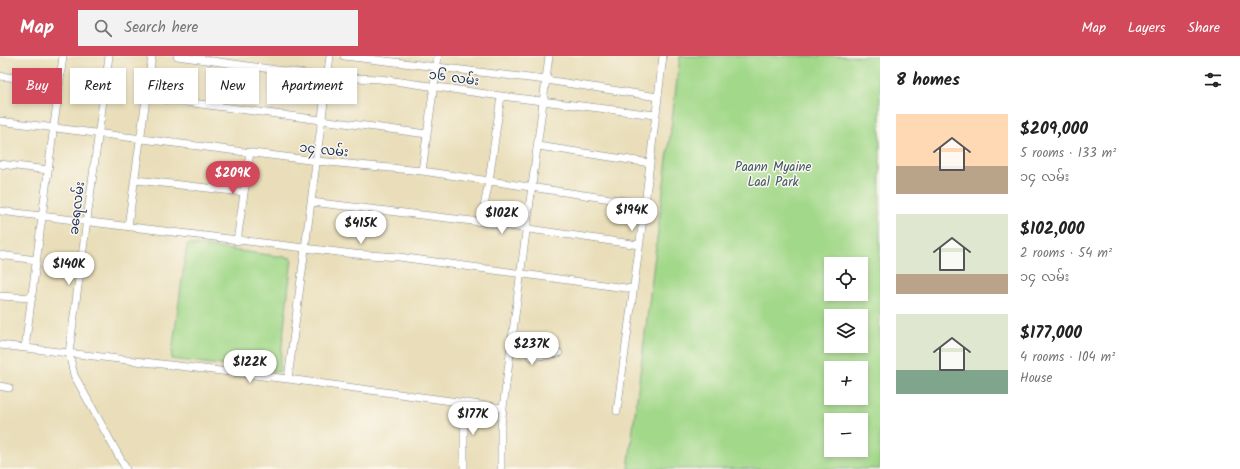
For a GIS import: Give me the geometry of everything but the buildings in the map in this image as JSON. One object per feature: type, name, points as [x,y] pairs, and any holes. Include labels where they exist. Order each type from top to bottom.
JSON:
[{"type":"street","points":[[62,68],[63,56]]},
{"type":"street","name":"ခရေလမ်း","points":[[109,56],[69,353],[74,375],[126,469]]},
{"type":"street","points":[[151,68],[152,56]]},
{"type":"street","name":"၁၆ လမ်း","points":[[178,56],[218,59],[272,68]]},
{"type":"street","points":[[328,68],[330,56]]},
{"type":"street","points":[[344,56],[546,80],[658,97]]},
{"type":"street","points":[[422,171],[438,56]]},
{"type":"street","points":[[501,469],[501,427],[503,408],[549,56]]},
{"type":"street","points":[[617,411],[663,56]]},
{"type":"street","points":[[0,76],[12,77]]},
{"type":"street","name":"၁၆ လမ်း","points":[[357,78],[380,79],[500,96],[655,115]]},
{"type":"street","points":[[481,222],[489,181],[500,96]]},
{"type":"street","points":[[25,348],[57,104]]},
{"type":"street","points":[[128,226],[147,104]]},
{"type":"street","points":[[198,104],[427,134]]},
{"type":"street","points":[[288,379],[323,104]]},
{"type":"street","name":"၁၄ လမ်း","points":[[0,121],[317,161],[422,171],[645,204]]},
{"type":"street","points":[[538,146],[650,163]]},
{"type":"street","points":[[237,241],[250,152]]},
{"type":"street","points":[[0,164],[48,170]]},
{"type":"street","points":[[136,180],[244,192]]},
{"type":"street","points":[[311,202],[481,222],[639,245]]},
{"type":"street","points":[[0,211],[42,215],[237,241],[354,254],[399,257],[633,289]]},
{"type":"street","points":[[0,255],[36,260]]},
{"type":"street","points":[[0,296],[32,298]]},
{"type":"street","points":[[512,342],[519,344],[532,357],[559,352]]},
{"type":"street","points":[[0,344],[288,379],[503,408]]},
{"type":"street","points":[[0,386],[9,388]]},
{"type":"street","points":[[464,403],[464,469]]},
{"type":"green space","name":"Paann Myaine Laal Park","points":[[680,56],[880,56],[880,469],[628,469]]},
{"type":"green space","points":[[187,244],[292,258],[279,372],[171,359]]}]
